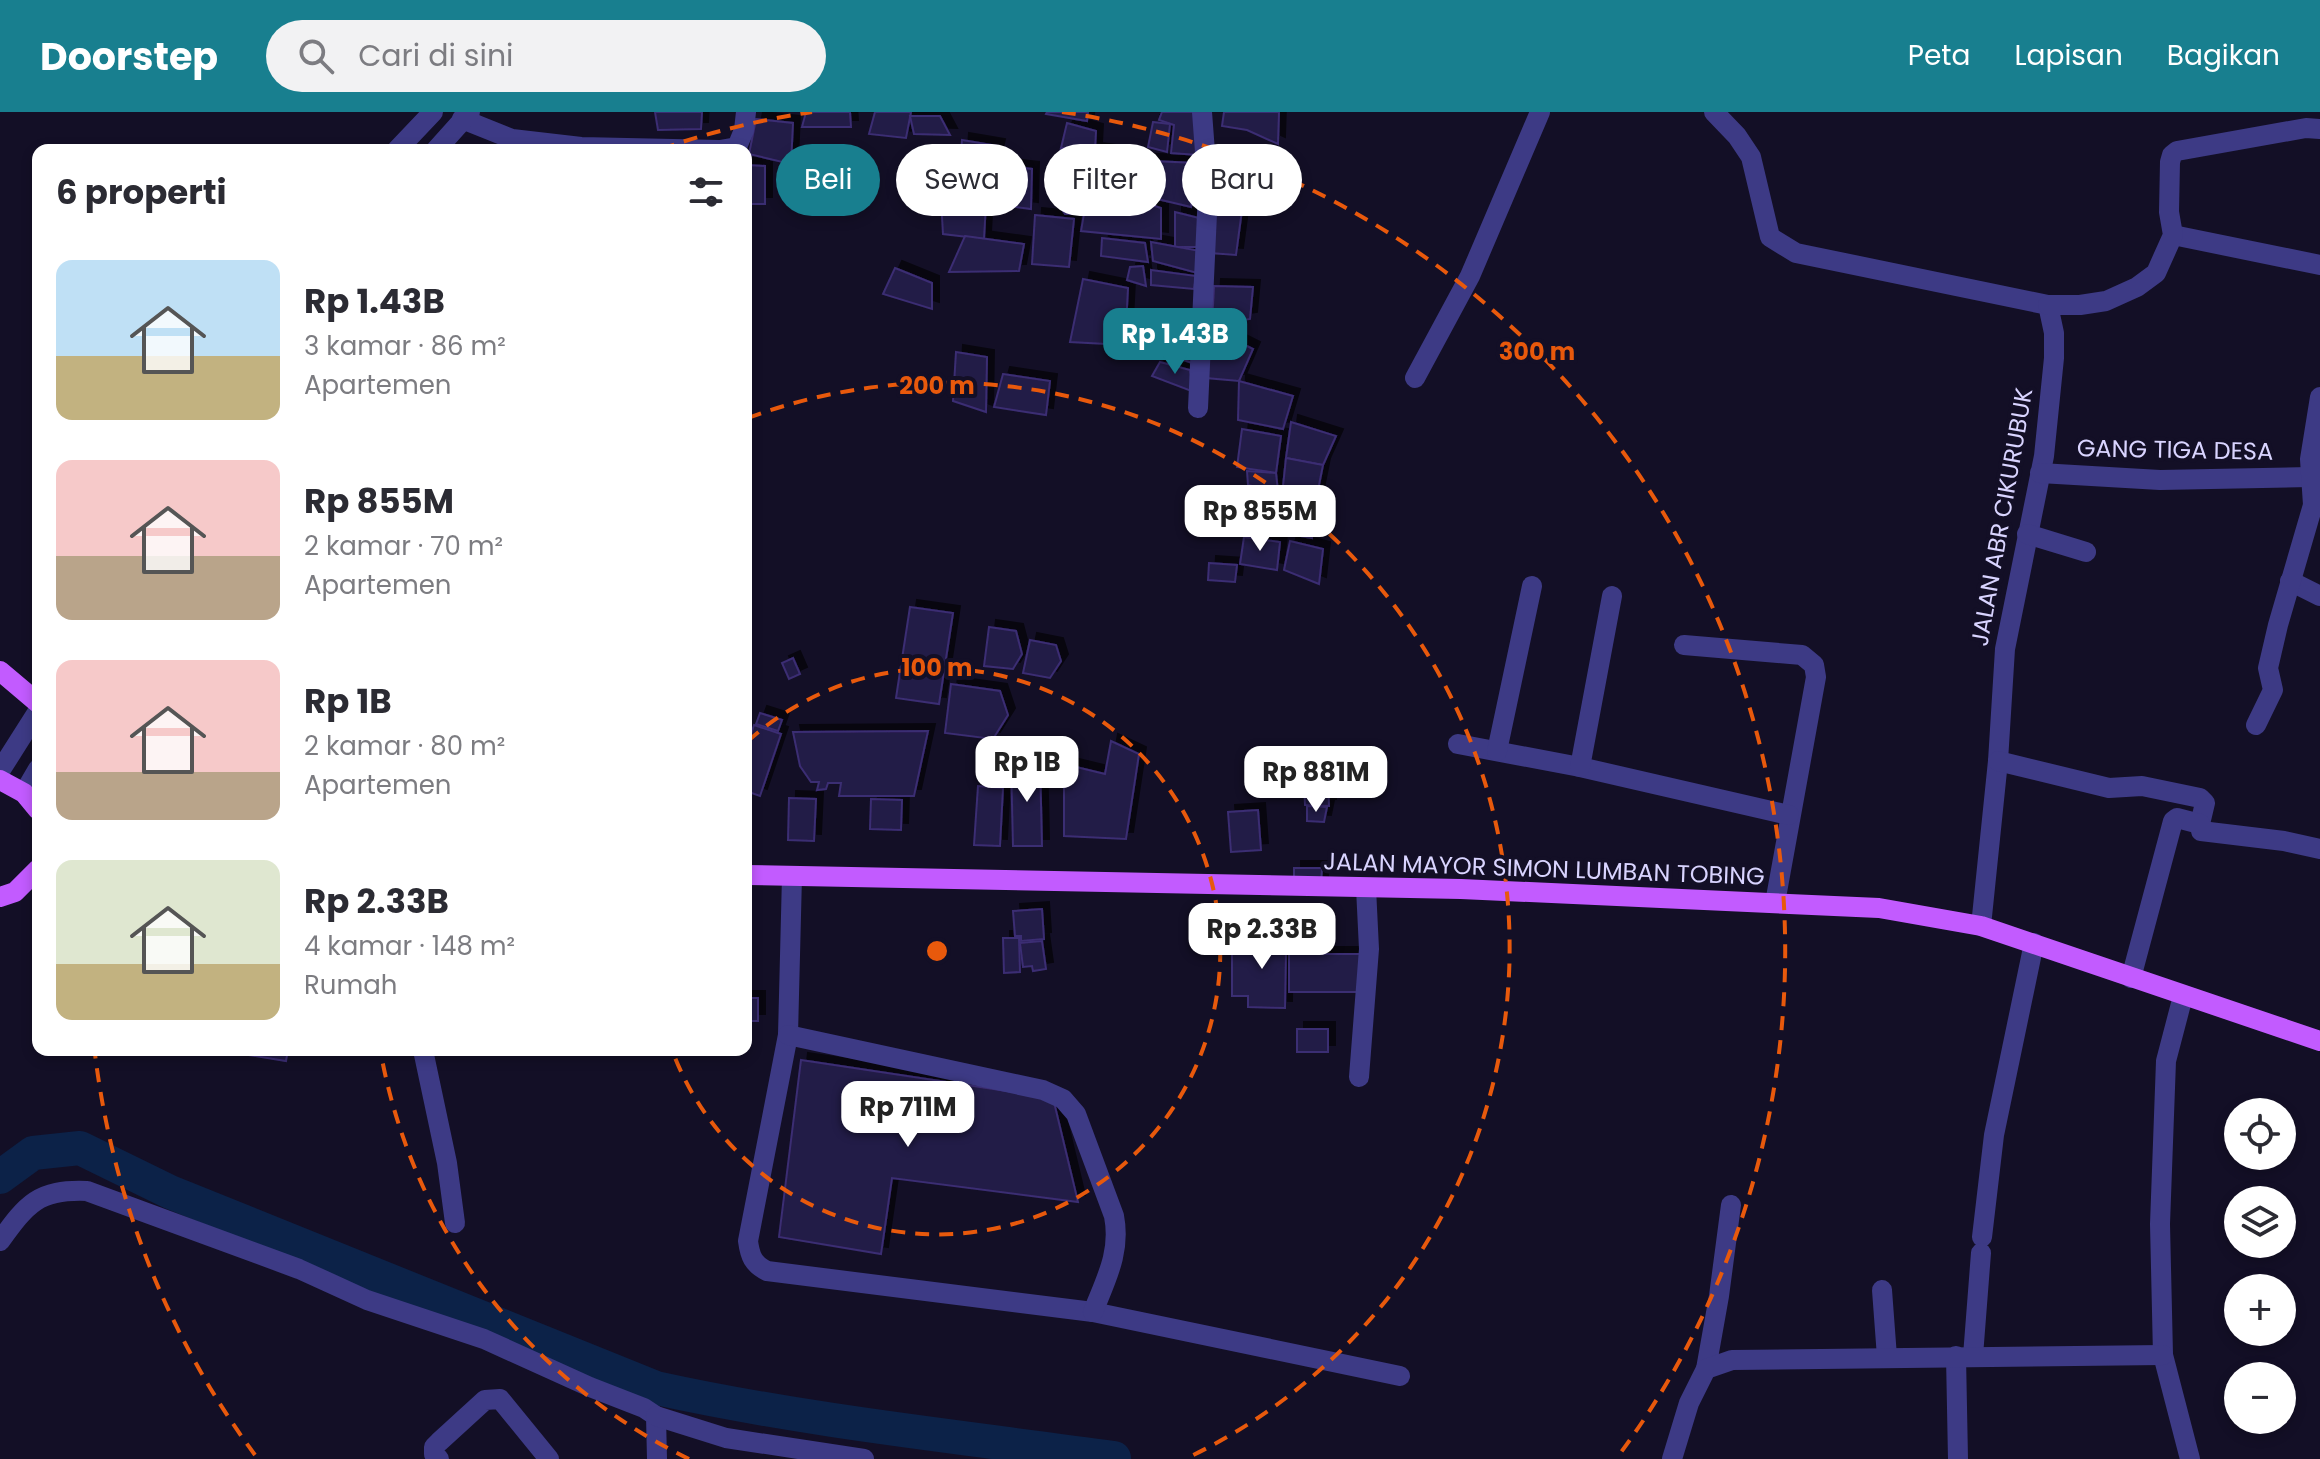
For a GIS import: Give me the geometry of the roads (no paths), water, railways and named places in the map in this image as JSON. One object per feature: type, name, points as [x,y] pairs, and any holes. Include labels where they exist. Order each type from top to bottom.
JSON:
[{"type":"main road","points":[[0,671],[32,698]]},
{"type":"main road","points":[[0,780],[24,793],[32,803]]},
{"type":"main road","name":"JALAN MAYOR SIMON LUMBAN TOBING","points":[[752,875],[1491,890],[1879,908],[1981,926],[2320,1041]]},
{"type":"main road","points":[[0,897],[15,892],[32,876]]},
{"type":"street","points":[[403,144],[433,112]]},
{"type":"street","points":[[738,144],[746,112]]},
{"type":"street","points":[[1198,408],[1208,192],[1202,112]]},
{"type":"street","points":[[1415,378],[1470,276],[1540,112]]},
{"type":"street","points":[[1714,112],[1737,136],[1751,157],[1770,237],[1796,253],[2048,305],[2106,301],[2137,287],[2156,273],[2173,235],[2169,212],[2170,162],[2177,151],[2310,123]]},
{"type":"street","points":[[441,144],[466,116],[510,144]]},
{"type":"street","points":[[2173,235],[2320,265]]},
{"type":"street","name":"JALAN ABR CIKURUBUK","points":[[1981,926],[1998,761],[2005,649],[2040,473],[2054,358],[2054,333],[2048,305]]},
{"type":"street","points":[[2256,725],[2273,690],[2268,668],[2313,505],[2310,459],[2320,399]]},
{"type":"street","name":"GANG TIGA DESA","points":[[2040,473],[2160,480],[2310,477]]},
{"type":"street","points":[[2027,534],[2086,552]]},
{"type":"street","points":[[2290,581],[2320,596]]},
{"type":"street","points":[[1497,751],[1532,586]]},
{"type":"street","points":[[1580,767],[1612,596]]},
{"type":"street","points":[[1684,645],[1802,655],[1814,665],[1816,677],[1775,903]]},
{"type":"street","points":[[0,771],[32,720]]},
{"type":"street","points":[[1458,744],[1580,767],[1789,815]]},
{"type":"street","points":[[1998,761],[2109,788],[2152,787],[2200,798],[2205,803],[2201,831],[2284,841],[2320,849]]},
{"type":"street","points":[[24,793],[32,779]]},
{"type":"street","points":[[2131,978],[2173,821],[2178,818],[2200,824]]},
{"type":"street","points":[[792,876],[788,1035],[748,1241],[749,1254],[756,1265],[767,1271],[1093,1312],[1400,1376]]},
{"type":"street","points":[[1359,1077],[1369,949],[1366,888]]},
{"type":"street","points":[[1958,1459],[1965,1356],[1982,1245],[1994,1135],[2034,943]]},
{"type":"street","points":[[2183,996],[2166,1061],[2160,1224],[2163,1355],[2190,1459]]},
{"type":"street","points":[[788,1035],[1043,1090],[1063,1099],[1076,1114],[1114,1216],[1117,1232],[1117,1248],[1093,1312]]},
{"type":"street","points":[[424,1056],[447,1163],[455,1223]]},
{"type":"street","points":[[0,1241],[27,1206],[52,1192],[87,1191],[299,1269],[367,1300],[484,1339],[656,1416],[726,1438],[864,1459]]},
{"type":"street","points":[[1672,1459],[1689,1403],[1706,1369],[1731,1205]]},
{"type":"street","points":[[1882,1290],[1887,1357]]},
{"type":"street","points":[[1706,1369],[1732,1360],[2163,1355]]},
{"type":"street","points":[[439,1459],[434,1454],[434,1447],[485,1400],[494,1398],[500,1399],[549,1459]]},
{"type":"street","points":[[656,1416],[657,1459]]},
{"type":"waterway","points":[[0,1177],[33,1153],[80,1148],[170,1192],[656,1388],[827,1419],[1114,1458]]}]
